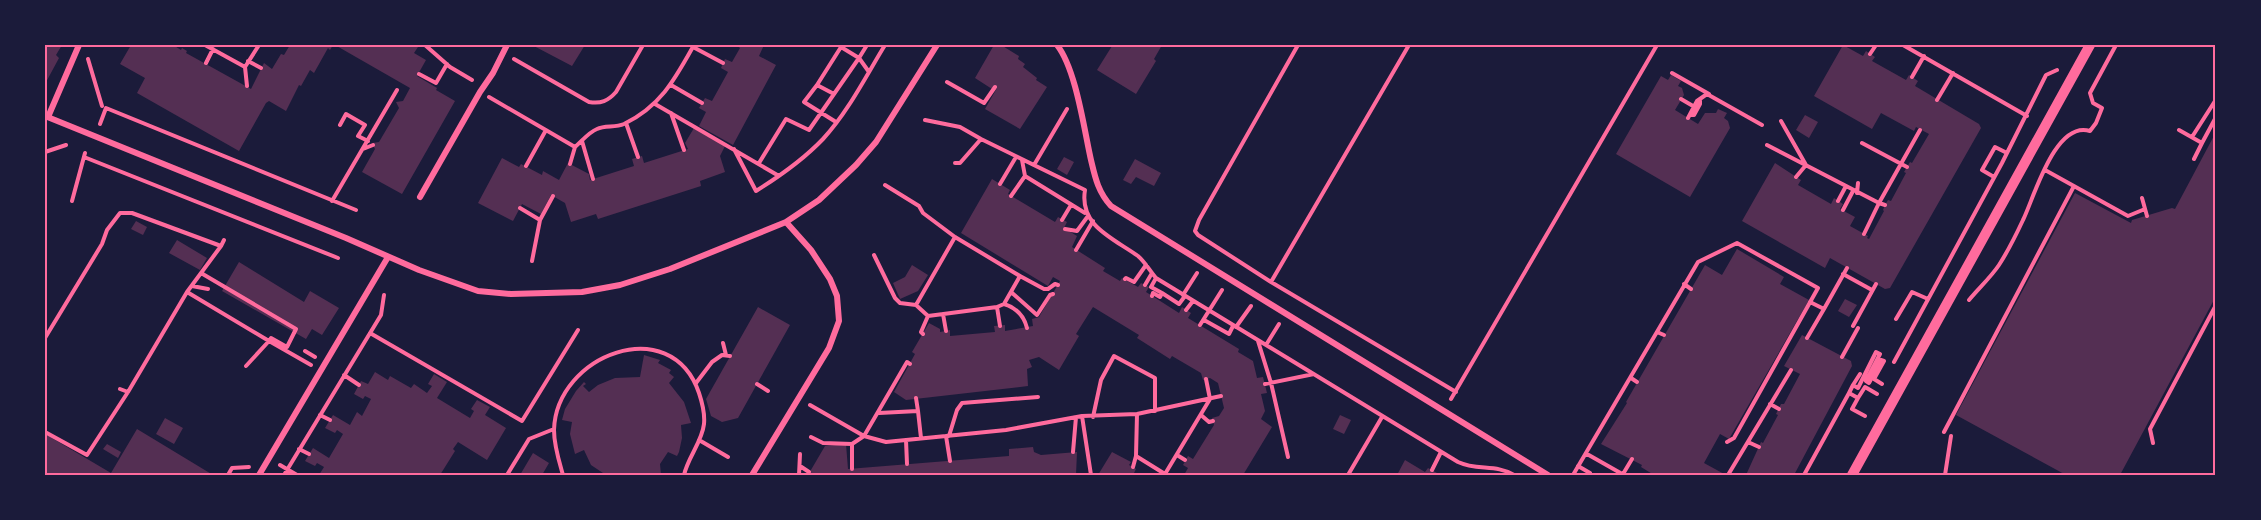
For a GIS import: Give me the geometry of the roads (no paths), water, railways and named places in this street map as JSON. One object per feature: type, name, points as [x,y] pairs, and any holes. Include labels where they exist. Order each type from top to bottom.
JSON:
[{"type":"street","points":[[79,45],[46,116],[388,257],[478,291],[511,294],[582,292],[620,285],[670,269],[786,222],[819,200],[856,165],[886,128],[937,45]]},
{"type":"street","points":[[420,197],[507,45]]},
{"type":"street","points":[[1057,45],[1064,55],[1076,95],[1097,185],[1115,209],[1548,475]]},
{"type":"street","points":[[1852,475],[2090,45]]},
{"type":"street","points":[[752,475],[829,348],[839,321],[839,309],[830,279],[811,250],[786,222]]},
{"type":"street","points":[[259,475],[388,257]]}]
